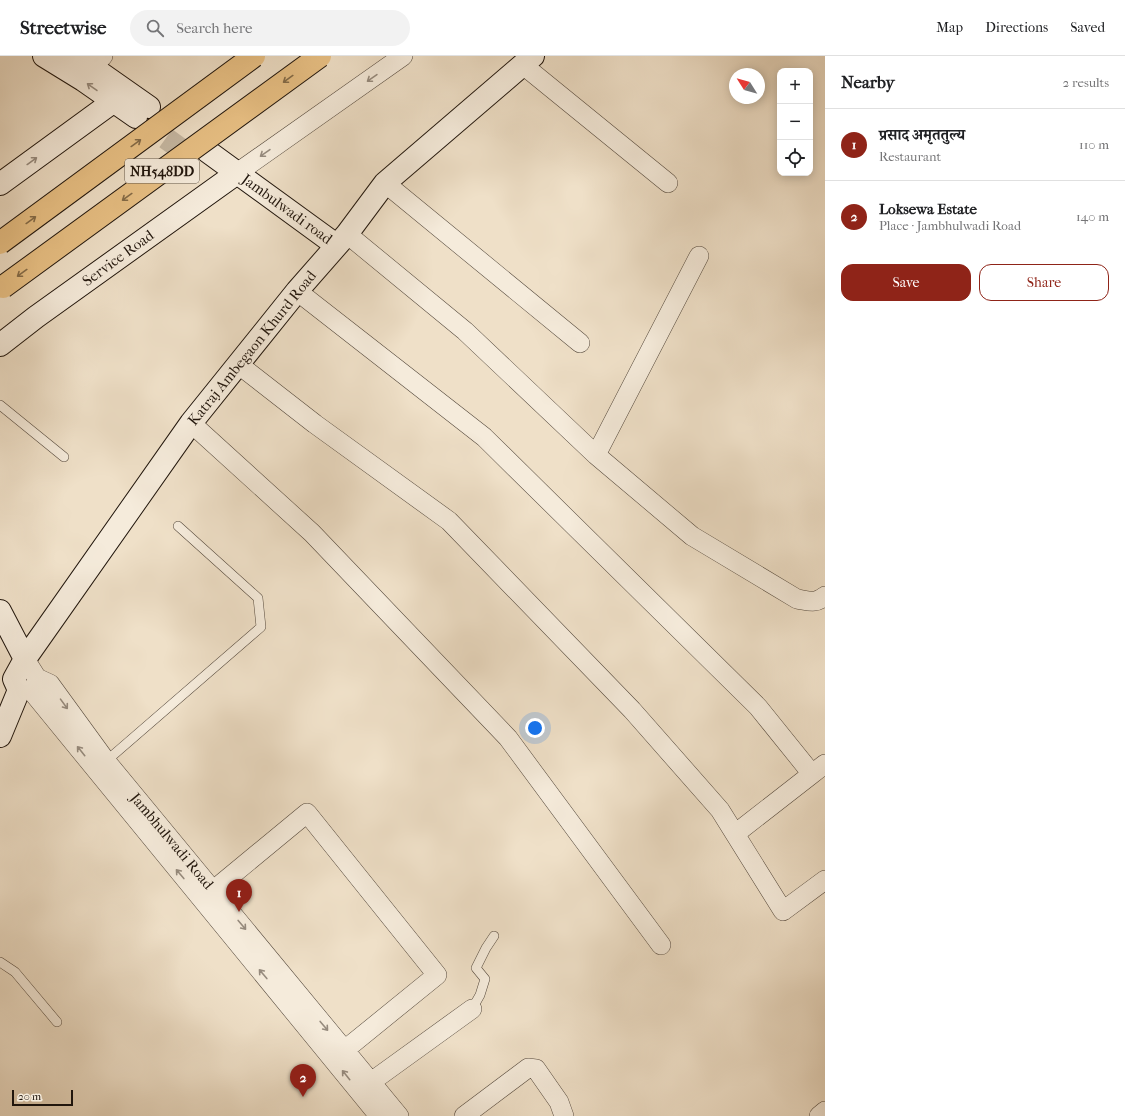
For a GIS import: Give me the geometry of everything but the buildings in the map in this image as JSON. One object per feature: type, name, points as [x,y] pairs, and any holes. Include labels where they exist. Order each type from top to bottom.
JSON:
[{"type":"highway","name":"NH548DD","points":[[0,243],[254,56]]},
{"type":"highway","name":"NH548DD","points":[[3,287],[320,56]]},
{"type":"street","points":[[44,56],[83,80],[114,102],[142,112],[98,62],[74,56]]},
{"type":"street","points":[[231,177],[403,56]]},
{"type":"street","points":[[528,60],[668,183]]},
{"type":"street","name":"Katraj Ambegaon Khurd Road","points":[[0,736],[19,690],[7,684],[191,423],[297,290],[342,240],[385,183],[528,60]]},
{"type":"street","points":[[0,184],[114,102]]},
{"type":"street","name":"Jambulwadi road","points":[[202,156],[231,177],[342,240]]},
{"type":"street","name":"Service Road","points":[[0,345],[36,317],[231,177]]},
{"type":"street","points":[[385,183],[580,343]]},
{"type":"street","points":[[342,240],[465,331],[596,455],[692,536],[797,599],[818,601],[825,596]]},
{"type":"street","points":[[596,455],[699,256]]},
{"type":"street","points":[[297,290],[484,437],[758,707],[818,769],[735,834]]},
{"type":"street","points":[[238,364],[315,424],[449,521],[632,710],[720,810],[784,911],[825,880]]},
{"type":"street","points":[[191,423],[312,533],[508,738],[660,945]]},
{"type":"street","name":"Jambhulwadi Road","points":[[0,611],[24,659],[37,678],[34,694],[101,766],[366,1087],[399,1116]]},
{"type":"street","points":[[208,896],[307,813],[437,975],[339,1055]]},
{"type":"street","points":[[366,1087],[472,1009]]},
{"type":"street","points":[[464,1116],[528,1068],[536,1069],[559,1102],[564,1116]]},
{"type":"street","name":"Jambhulwadi Road","points":[[366,1087],[379,1116]]},
{"type":"street","points":[[820,1116],[825,1111]]},
{"type":"lane","points":[[0,405],[64,457]]},
{"type":"lane","points":[[101,766],[261,627],[258,598],[178,526]]},
{"type":"lane","points":[[472,1009],[480,995],[485,979],[476,968],[494,936]]},
{"type":"lane","points":[[0,962],[15,972],[57,1022]]},
{"type":"tunnel","points":[[139,119],[196,160]]},
{"type":"place","name":"प्रसाद अमृततुल्य","points":[[239,912]]},
{"type":"place","name":"Loksewa Estate","points":[[303,1097]]}]
